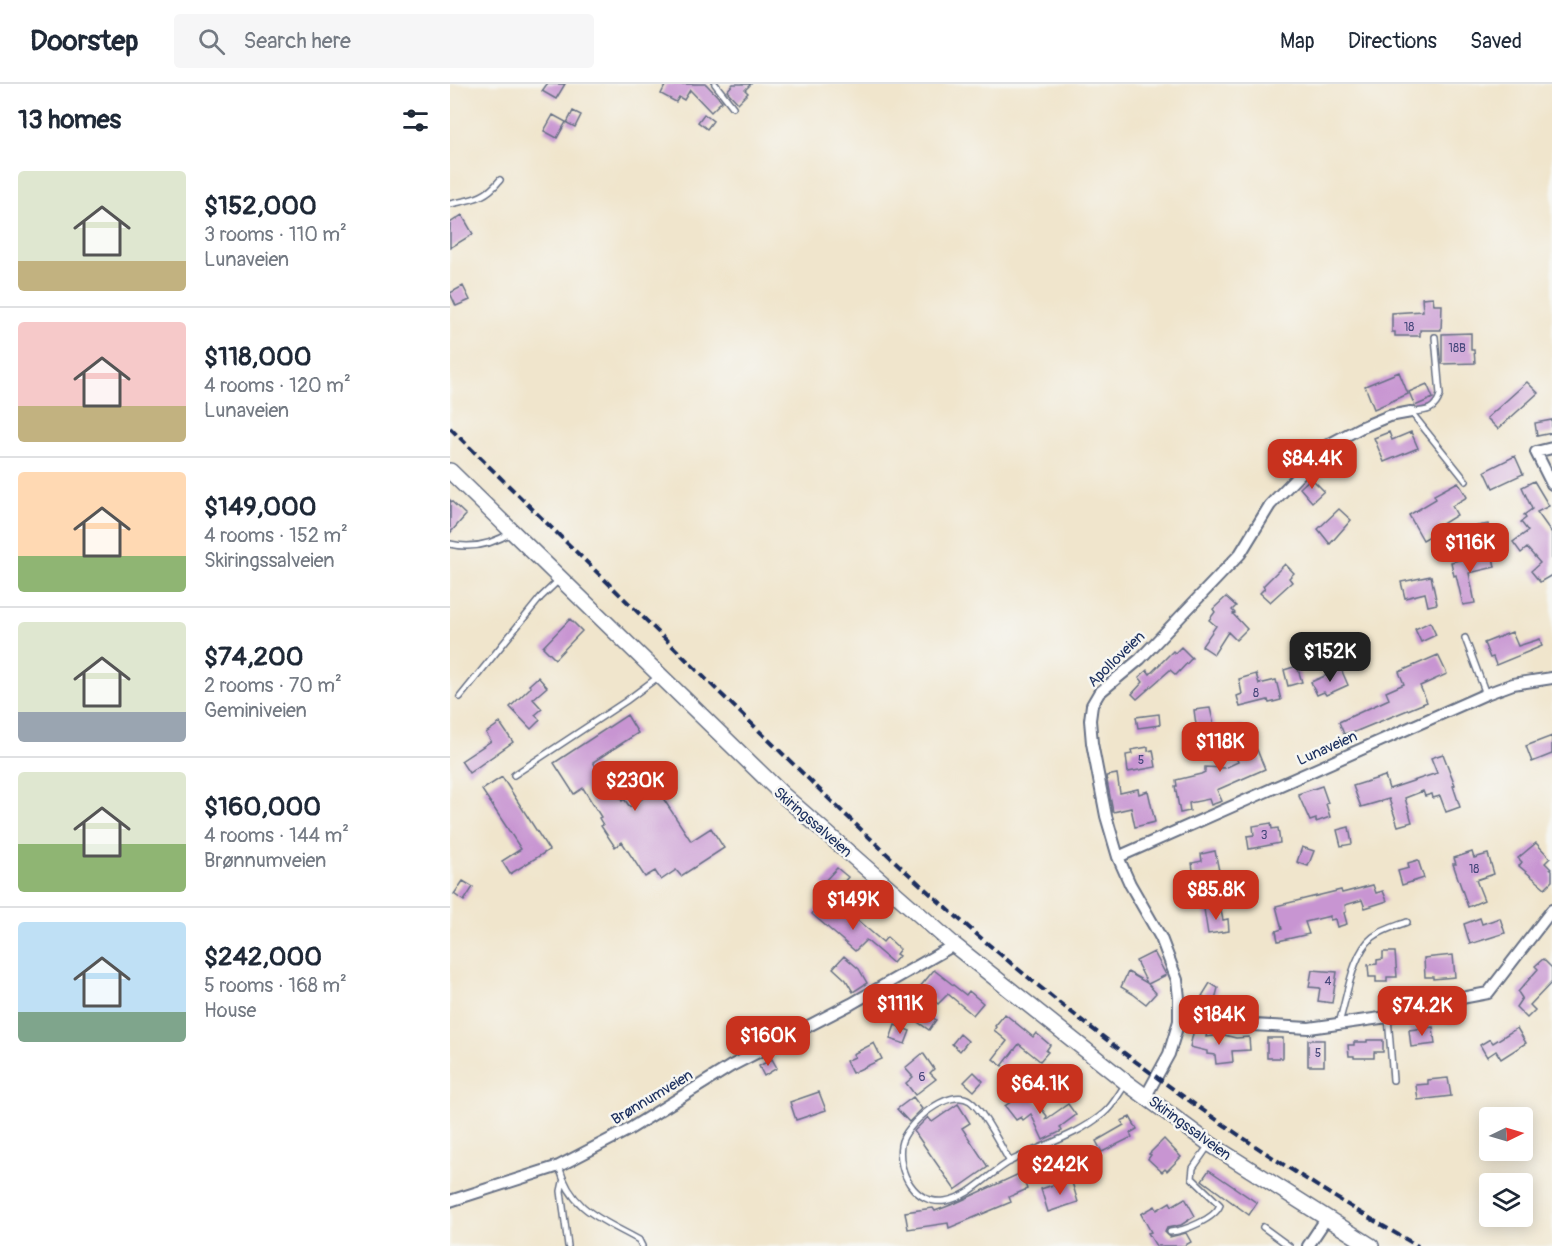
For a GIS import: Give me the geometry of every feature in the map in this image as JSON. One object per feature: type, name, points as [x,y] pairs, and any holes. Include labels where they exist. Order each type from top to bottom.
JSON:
[{"type":"main road","name":"Skiringssalveien","points":[[450,471],[783,795],[954,945],[1127,1083],[1210,1144],[1371,1246]]},
{"type":"street","name":"Apolloveien","points":[[1146,1096],[1169,1053],[1179,1021],[1178,980],[1161,939],[1130,884],[1118,857],[1106,816],[1090,720],[1092,705],[1099,693],[1140,659],[1240,554],[1270,505],[1328,445],[1389,416],[1411,412]]},
{"type":"street","points":[[1552,448],[1536,452],[1552,484]]},
{"type":"street","name":"Lunaveien","points":[[1118,857],[1486,694],[1513,684],[1552,678]]},
{"type":"street","points":[[1179,1021],[1309,1028],[1388,1017],[1450,1000],[1488,993],[1552,910]]},
{"type":"street","name":"Brønnumveien","points":[[450,1200],[559,1166],[628,1130],[731,1066],[851,1004],[954,945]]},
{"type":"street","points":[[1308,1246],[1326,1219]]},
{"type":"lane","points":[[715,84],[733,107]]},
{"type":"lane","points":[[450,204],[471,200],[490,192],[500,180]]},
{"type":"lane","points":[[1411,412],[1432,409],[1438,402],[1440,395],[1435,337]]},
{"type":"lane","points":[[1411,412],[1466,481]]},
{"type":"lane","points":[[450,544],[474,546],[500,540],[513,531]]},
{"type":"lane","points":[[460,697],[541,597],[560,579]]},
{"type":"lane","points":[[1465,638],[1486,694]]},
{"type":"lane","points":[[514,775],[659,676]]},
{"type":"lane","points":[[1339,1025],[1355,962],[1363,946],[1375,935],[1407,922]]},
{"type":"lane","points":[[1388,1017],[1393,1080]]},
{"type":"lane","points":[[1010,1162],[970,1101],[959,1097],[951,1097],[926,1113],[906,1132],[901,1145],[902,1163],[910,1186],[924,1199],[944,1201],[963,1194],[1010,1162],[1082,1128],[1106,1112],[1127,1083]]},
{"type":"lane","points":[[1170,1232],[1182,1232],[1218,1210],[1220,1204],[1192,1178],[1193,1168],[1210,1144]]},
{"type":"lane","points":[[559,1166],[563,1182],[572,1196],[590,1213],[639,1240],[642,1246]]},
{"type":"lane","points":[[563,1182],[561,1199],[568,1246]]},
{"type":"lane","points":[[1263,1227],[1289,1246]]},
{"type":"building","points":[[547,84],[565,84],[556,99],[542,91]]},
{"type":"building","points":[[666,84],[706,84],[722,101],[711,112],[690,90],[684,100],[679,97],[676,102],[661,94]]},
{"type":"building","points":[[733,84],[751,84],[745,90],[748,93],[738,103],[727,91]]},
{"type":"building","points":[[573,111],[581,115],[575,127],[567,123]]},
{"type":"building","points":[[704,114],[713,121],[707,129],[698,122]]},
{"type":"building","points":[[553,115],[566,122],[557,138],[544,131]]},
{"type":"building","points":[[462,215],[473,234],[450,248],[450,223]]},
{"type":"building","points":[[463,286],[470,300],[456,306],[450,293]]},
{"type":"building","points":[[1433,297],[1434,305],[1442,305],[1441,330],[1420,330],[1420,336],[1395,336],[1395,332],[1392,332],[1392,313],[1423,311],[1422,298]]},
{"type":"building","points":[[1471,333],[1471,350],[1474,350],[1475,363],[1442,364],[1442,334]]},
{"type":"building","points":[[1399,372],[1408,394],[1374,409],[1365,386]]},
{"type":"building","points":[[1527,382],[1538,393],[1498,429],[1487,418]]},
{"type":"building","points":[[1427,384],[1433,398],[1415,406],[1409,392]]},
{"type":"building","points":[[1552,420],[1552,433],[1537,436],[1535,423]]},
{"type":"building","points":[[1389,432],[1392,440],[1411,432],[1418,448],[1384,462],[1374,438]]},
{"type":"building","points":[[1515,456],[1523,474],[1493,488],[1485,471]]},
{"type":"building","points":[[1311,478],[1324,491],[1312,502],[1300,488]]},
{"type":"building","points":[[1534,481],[1549,506],[1537,512],[1552,533],[1552,575],[1540,582],[1531,571],[1540,563],[1527,548],[1521,553],[1513,542],[1528,531],[1521,522],[1526,518],[1524,515],[1532,509],[1522,487]]},
{"type":"building","points":[[1458,482],[1467,497],[1452,506],[1457,515],[1439,526],[1441,530],[1423,540],[1409,515],[1436,499],[1434,495]]},
{"type":"building","points":[[450,500],[466,515],[450,533]]},
{"type":"building","points":[[1339,509],[1351,520],[1330,544],[1318,529]]},
{"type":"building","points":[[1488,524],[1497,548],[1483,551],[1477,526]]},
{"type":"building","points":[[1492,552],[1495,567],[1469,573],[1475,603],[1463,605],[1451,562]]},
{"type":"building","points":[[1285,564],[1294,573],[1289,578],[1292,582],[1270,602],[1260,593],[1265,588],[1263,586]]},
{"type":"building","points":[[1431,576],[1437,604],[1428,606],[1425,593],[1405,598],[1401,582]]},
{"type":"building","points":[[1226,597],[1236,606],[1232,610],[1235,613],[1233,614],[1247,629],[1236,640],[1228,632],[1214,654],[1202,646],[1216,626],[1209,620],[1215,612],[1213,609]]},
{"type":"building","points":[[570,619],[582,631],[555,659],[543,647]]},
{"type":"building","points":[[1430,622],[1436,635],[1421,642],[1415,629]]},
{"type":"building","points":[[1512,632],[1518,646],[1540,639],[1542,646],[1496,665],[1493,657],[1490,658],[1484,643]]},
{"type":"building","points":[[1181,647],[1192,658],[1176,675],[1170,670],[1137,699],[1132,694],[1143,682],[1139,677],[1147,670],[1150,674],[1173,651],[1175,653]]},
{"type":"building","points":[[1438,655],[1447,674],[1420,686],[1427,702],[1352,733],[1344,734],[1339,722],[1389,699],[1386,692],[1404,684],[1399,672]]},
{"type":"building","points":[[1297,666],[1302,682],[1288,686],[1284,670]]},
{"type":"building","points":[[1341,669],[1348,685],[1326,695],[1324,692],[1317,695],[1311,682]]},
{"type":"building","points":[[1256,674],[1259,684],[1276,680],[1281,700],[1269,703],[1268,700],[1240,707],[1237,696],[1242,694],[1239,679]]},
{"type":"building","points":[[538,677],[547,687],[533,699],[542,709],[535,715],[540,720],[531,729],[510,707]]},
{"type":"building","points":[[1210,708],[1217,737],[1198,739],[1194,710]]},
{"type":"building","points":[[1159,714],[1160,725],[1138,728],[1136,717]]},
{"type":"building","points":[[627,715],[638,733],[593,762],[614,796],[618,794],[622,801],[624,799],[630,807],[657,789],[691,841],[711,828],[724,848],[681,876],[676,870],[661,880],[655,871],[645,877],[622,842],[615,847],[601,826],[603,825],[599,818],[601,817],[583,788],[574,794],[554,763]]},
{"type":"building","points":[[500,723],[513,742],[469,773],[461,761],[491,741],[486,733]]},
{"type":"building","points":[[1243,725],[1245,739],[1251,752],[1257,750],[1265,769],[1217,790],[1222,801],[1211,805],[1209,799],[1189,803],[1190,811],[1180,813],[1176,780],[1201,774],[1205,772],[1205,767],[1225,768],[1238,762],[1223,728]]},
{"type":"building","points":[[1552,736],[1552,754],[1532,762],[1526,746]]},
{"type":"building","points":[[1148,747],[1148,751],[1153,750],[1156,767],[1128,772],[1126,755],[1132,754],[1131,750]]},
{"type":"building","points":[[1443,754],[1455,785],[1453,786],[1460,807],[1446,812],[1440,796],[1433,798],[1432,794],[1425,796],[1423,791],[1405,798],[1412,822],[1398,826],[1389,799],[1361,807],[1353,786],[1385,776],[1389,789],[1437,773],[1431,758]]},
{"type":"building","points":[[1117,774],[1120,793],[1138,789],[1139,794],[1148,791],[1155,822],[1135,827],[1131,808],[1113,812],[1106,776]]},
{"type":"building","points":[[502,777],[549,850],[510,874],[502,861],[521,849],[482,790]]},
{"type":"building","points":[[1322,786],[1330,817],[1316,822],[1316,819],[1310,821],[1298,794]]},
{"type":"building","points":[[1271,823],[1272,829],[1278,828],[1280,843],[1249,849],[1247,836],[1254,835],[1253,826]]},
{"type":"building","points":[[1349,827],[1352,844],[1341,846],[1337,830]]},
{"type":"building","points":[[1536,843],[1550,858],[1545,863],[1552,870],[1552,881],[1545,888],[1519,866],[1522,862],[1518,858]]},
{"type":"building","points":[[1302,847],[1314,851],[1308,866],[1297,862]]},
{"type":"building","points":[[1215,851],[1219,871],[1194,876],[1192,863],[1202,861],[1201,854]]},
{"type":"building","points":[[1472,852],[1474,858],[1488,854],[1494,874],[1476,880],[1484,900],[1468,907],[1453,864],[1456,864],[1454,858]]},
{"type":"building","points":[[1418,860],[1424,878],[1402,885],[1398,871],[1409,868],[1408,863]]},
{"type":"building","points":[[837,868],[848,877],[834,894],[822,884]]},
{"type":"building","points":[[463,881],[473,887],[464,901],[454,894]]},
{"type":"building","points":[[1373,885],[1376,893],[1383,891],[1387,901],[1365,908],[1362,900],[1345,905],[1346,912],[1344,913],[1347,924],[1337,927],[1335,919],[1330,920],[1330,916],[1305,922],[1309,934],[1278,941],[1276,931],[1282,929],[1276,906],[1341,890],[1342,893]]},
{"type":"building","points":[[824,899],[853,923],[856,919],[883,942],[887,937],[900,949],[896,954],[899,956],[893,963],[866,940],[855,951],[812,914]]},
{"type":"building","points":[[1220,906],[1223,920],[1228,919],[1229,931],[1208,934],[1204,909]]},
{"type":"building","points":[[1480,918],[1482,924],[1500,918],[1505,933],[1470,944],[1464,924]]},
{"type":"building","points":[[1154,952],[1166,975],[1148,984],[1156,993],[1146,1004],[1121,987],[1128,972],[1147,983],[1136,961]]},
{"type":"building","points":[[1383,952],[1395,952],[1397,977],[1387,977],[1387,982],[1376,982],[1376,977],[1369,977],[1368,965],[1377,964],[1377,960],[1383,959]]},
{"type":"building","points":[[1453,955],[1455,977],[1433,979],[1433,977],[1425,977],[1424,958]]},
{"type":"building","points":[[844,956],[859,969],[867,983],[853,992],[846,980],[833,968]]},
{"type":"building","points":[[1543,959],[1552,968],[1552,982],[1530,1005],[1535,1010],[1527,1018],[1516,1007],[1522,998],[1518,992],[1538,969],[1535,966]]},
{"type":"building","points":[[934,970],[966,995],[969,991],[983,1003],[973,1015],[948,994],[938,1004],[919,988]]},
{"type":"building","points":[[1312,970],[1337,972],[1332,1003],[1318,1001],[1320,988],[1309,987]]},
{"type":"building","points":[[1210,983],[1218,988],[1214,1003],[1202,996]]},
{"type":"building","points":[[923,1010],[936,1020],[929,1030],[915,1020]]},
{"type":"building","points":[[1457,1011],[1458,1023],[1446,1024],[1445,1012]]},
{"type":"building","points":[[1005,1014],[1033,1037],[1036,1033],[1050,1045],[1046,1051],[1048,1052],[1040,1061],[1019,1044],[1002,1066],[993,1059],[1007,1041],[994,1030]]},
{"type":"building","points":[[895,1025],[910,1031],[905,1044],[890,1039]]},
{"type":"building","points":[[1433,1027],[1435,1044],[1411,1047],[1409,1030]]},
{"type":"building","points":[[1517,1028],[1526,1043],[1501,1059],[1496,1051],[1487,1057],[1480,1045],[1490,1039],[1493,1043]]},
{"type":"building","points":[[1194,1029],[1207,1032],[1206,1037],[1224,1035],[1236,1038],[1249,1037],[1250,1050],[1232,1051],[1233,1062],[1216,1064],[1215,1055],[1190,1047]]},
{"type":"building","points":[[960,1034],[968,1041],[960,1051],[952,1044]]},
{"type":"building","points":[[1267,1038],[1283,1038],[1283,1058],[1267,1058]]},
{"type":"building","points":[[1308,1040],[1324,1040],[1324,1066],[1308,1066]]},
{"type":"building","points":[[1367,1040],[1383,1040],[1383,1052],[1374,1052],[1374,1058],[1349,1056],[1348,1045],[1354,1045],[1354,1042],[1367,1042]]},
{"type":"building","points":[[874,1043],[882,1059],[852,1073],[846,1061],[855,1057],[853,1054]]},
{"type":"building","points":[[923,1053],[934,1069],[930,1073],[936,1079],[915,1095],[906,1083],[913,1077],[905,1068]]},
{"type":"building","points":[[772,1059],[777,1068],[764,1076],[759,1066]]},
{"type":"building","points":[[1047,1066],[1063,1072],[1058,1085],[1042,1080]]},
{"type":"building","points":[[974,1072],[983,1081],[974,1091],[964,1082]]},
{"type":"building","points":[[1448,1078],[1451,1096],[1418,1100],[1416,1085],[1428,1084],[1428,1080]]},
{"type":"building","points":[[1027,1090],[1047,1116],[1045,1120],[1068,1104],[1076,1115],[1060,1127],[1062,1131],[1043,1140],[1031,1114],[1023,1120],[1021,1117],[1016,1120],[1005,1106]]},
{"type":"building","points":[[819,1092],[826,1110],[796,1120],[790,1102]]},
{"type":"building","points":[[913,1097],[922,1109],[909,1122],[897,1109]]},
{"type":"building","points":[[958,1104],[970,1123],[962,1128],[988,1167],[955,1190],[914,1131],[928,1117],[932,1122]]},
{"type":"building","points":[[1130,1117],[1137,1129],[1130,1133],[1132,1137],[1102,1152],[1096,1141],[1124,1125],[1121,1121]]},
{"type":"building","points":[[1164,1139],[1181,1157],[1167,1171],[1165,1169],[1162,1172],[1148,1159],[1151,1155],[1149,1154]]},
{"type":"building","points":[[1073,1149],[1079,1164],[1067,1170],[1060,1154]]},
{"type":"building","points":[[1209,1170],[1257,1203],[1249,1215],[1202,1180]]},
{"type":"building","points":[[1021,1173],[1027,1189],[1009,1197],[1011,1202],[949,1228],[948,1223],[908,1229],[905,1212],[933,1208],[935,1211]]},
{"type":"building","points":[[1071,1179],[1078,1202],[1048,1212],[1041,1189]]},
{"type":"building","points":[[1185,1198],[1195,1216],[1181,1225],[1167,1228],[1165,1232],[1170,1237],[1186,1233],[1191,1242],[1184,1246],[1156,1246],[1141,1214],[1155,1206],[1157,1210],[1170,1202],[1172,1206]]},
{"type":"railway","points":[[450,428],[863,831],[1006,959],[1061,1004],[1176,1091],[1295,1172],[1418,1246]]}]
